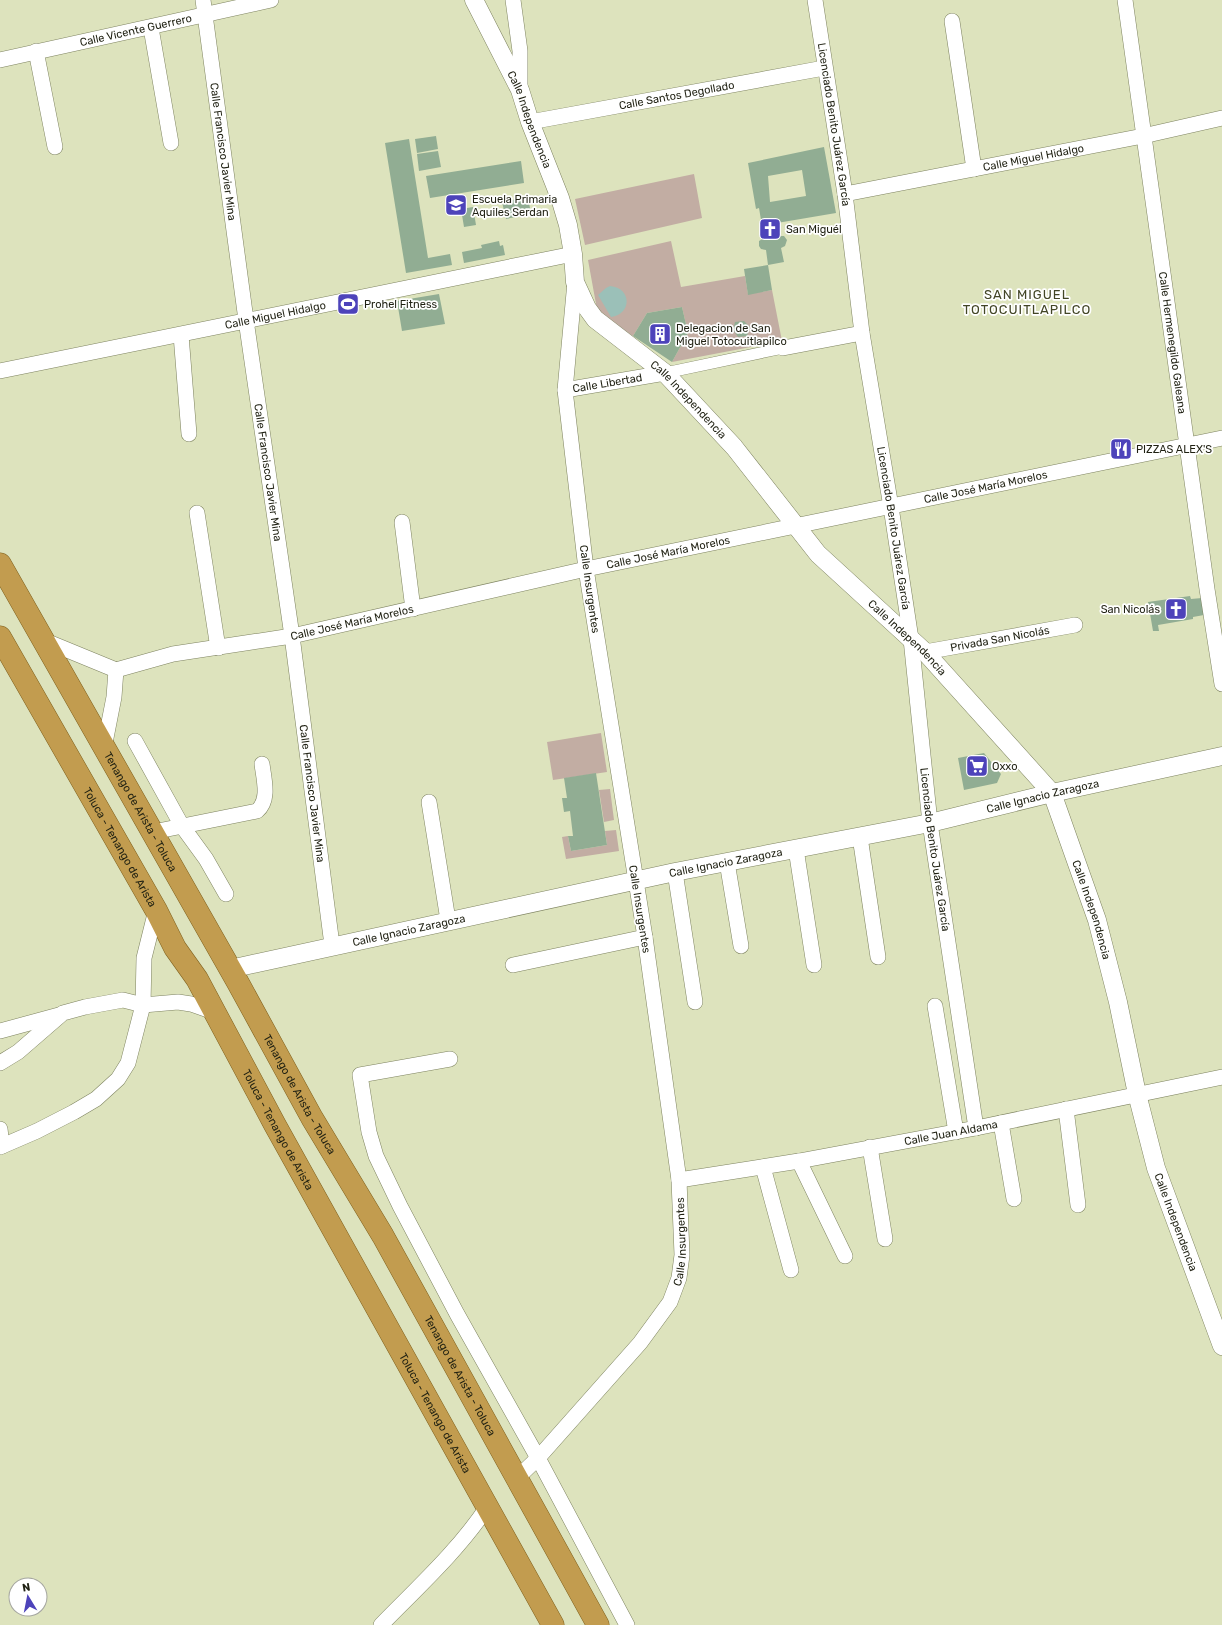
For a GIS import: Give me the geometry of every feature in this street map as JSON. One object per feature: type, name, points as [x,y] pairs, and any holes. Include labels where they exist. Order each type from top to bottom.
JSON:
[{"type":"highway","name":"Tenango de Arista - Toluca","points":[[0,564],[153,832],[312,1118],[383,1236],[598,1625]]},
{"type":"highway","name":"Toluca - Tenango de Arista","points":[[0,637],[156,910],[175,948],[197,979],[275,1125],[553,1625]]},
{"type":"street","name":"Calle Vicente Guerrero","points":[[0,60],[36,51],[151,28],[204,7],[271,0]]},
{"type":"street","name":"Calle Independencia","points":[[474,0],[520,90],[530,122],[560,198],[568,224],[573,254],[575,282],[595,319],[665,373],[734,447],[818,554],[925,652],[1052,794],[1097,920],[1118,1002],[1137,1094],[1156,1168],[1222,1346]]},
{"type":"street","points":[[513,0],[520,51],[520,90]]},
{"type":"street","name":"Licenciado Benito Juárez García","points":[[814,0],[845,194],[862,333],[911,639],[930,823],[976,1128]]},
{"type":"street","name":"Calle Hermenegildo Galeana","points":[[1125,0],[1143,136],[1222,684]]},
{"type":"street","name":"Calle Francisco Javier Mina","points":[[204,7],[246,320],[292,636],[332,945]]},
{"type":"street","points":[[952,21],[974,170]]},
{"type":"street","points":[[151,28],[170,143]]},
{"type":"street","points":[[36,51],[55,147]]},
{"type":"street","name":"Calle Santos Degollado","points":[[530,122],[824,68]]},
{"type":"street","name":"Calle Miguel Hidalgo","points":[[845,194],[1143,136],[1222,118]]},
{"type":"street","name":"Calle Miguel Hidalgo","points":[[0,371],[573,254]]},
{"type":"street","name":"Calle Insurgentes","points":[[516,1479],[538,1458],[640,1343],[670,1302],[679,1278],[682,1255],[679,1180],[645,937],[586,569],[565,390],[575,282]]},
{"type":"street","name":"Calle Libertad","points":[[565,390],[665,373],[862,333]]},
{"type":"street","points":[[181,335],[189,434]]},
{"type":"street","name":"Calle José María Morelos","points":[[116,670],[173,654],[292,636],[586,569],[796,527],[1222,438]]},
{"type":"street","points":[[197,513],[218,648]]},
{"type":"street","points":[[402,522],[413,609]]},
{"type":"street","name":"Privada San Nicolás","points":[[925,652],[1074,625]]},
{"type":"street","points":[[43,640],[116,670],[114,697],[104,748]]},
{"type":"street","points":[[135,741],[182,826],[206,859],[226,894]]},
{"type":"street","name":"Calle Ignacio Zaragoza","points":[[230,969],[332,945],[635,880],[860,838],[930,823],[1222,756]]},
{"type":"street","points":[[153,832],[257,811],[263,806],[265,800],[262,764]]},
{"type":"street","points":[[429,802],[448,920]]},
{"type":"street","points":[[860,838],[878,957]]},
{"type":"street","points":[[796,849],[814,965]]},
{"type":"street","points":[[727,862],[740,946]]},
{"type":"street","points":[[675,872],[695,1002]]},
{"type":"street","points":[[0,1129],[1,1146],[37,1131],[74,1112],[96,1099],[118,1079],[128,1063],[143,1004],[144,958],[156,910]]},
{"type":"street","points":[[513,965],[645,937]]},
{"type":"street","points":[[0,1031],[63,1013],[123,1000],[143,1004],[178,1002],[191,1004],[214,1012]]},
{"type":"street","points":[[934,1006],[956,1132]]},
{"type":"street","points":[[0,1063],[18,1052],[63,1013]]},
{"type":"street","points":[[450,1059],[360,1075],[369,1132],[376,1156],[400,1206],[457,1314],[538,1458],[627,1625]]},
{"type":"street","name":"Calle Juan Aldama","points":[[679,1180],[799,1162],[870,1147],[1001,1123],[1222,1077]]},
{"type":"street","points":[[1066,1109],[1078,1205]]},
{"type":"street","points":[[1001,1123],[1014,1199]]},
{"type":"street","points":[[870,1147],[885,1240]]},
{"type":"street","points":[[799,1162],[845,1256]]},
{"type":"street","points":[[763,1167],[791,1270]]},
{"type":"street","points":[[381,1625],[463,1540],[488,1506]]},
{"type":"shaded area","points":[[694,174],[702,218],[585,245],[575,199]]},
{"type":"shaded area","points":[[671,241],[681,287],[745,276],[748,294],[772,290],[782,341],[672,362],[688,333],[682,307],[647,313],[633,336],[598,315],[588,260]]},
{"type":"shaded area","points":[[601,733],[607,772],[553,780],[547,742]]},
{"type":"shaded area","points":[[610,789],[614,820],[604,822],[599,790]]},
{"type":"shaded area","points":[[616,830],[619,851],[566,859],[562,837],[568,836],[571,851],[607,845],[605,831]]},
{"type":"water","points":[[610,286],[622,291],[626,296],[627,301],[623,311],[618,315],[611,317],[598,295]]},
{"type":"building","points":[[436,136],[438,149],[417,153],[415,139]]},
{"type":"building","points":[[409,139],[428,258],[450,254],[452,265],[406,273],[385,143]]},
{"type":"building","points":[[824,147],[836,213],[777,223],[779,236],[784,236],[787,240],[785,246],[781,248],[784,262],[768,265],[766,250],[761,249],[759,246],[759,241],[764,238],[759,208],[756,209],[748,163]],"holes":[[[802,170],[806,196],[770,202],[768,176]]]},
{"type":"building","points":[[438,151],[441,167],[419,171],[417,154]]},
{"type":"building","points":[[521,161],[524,183],[430,198],[426,176]]},
{"type":"building","points":[[528,197],[531,214],[506,219],[502,202]]},
{"type":"building","points":[[473,207],[476,225],[464,227],[461,209]]},
{"type":"building","points":[[499,241],[500,246],[503,245],[505,255],[464,263],[462,252],[482,248],[481,245]]},
{"type":"building","points":[[768,265],[772,290],[748,295],[744,269]]},
{"type":"building","points":[[439,294],[445,324],[402,331],[397,301]]},
{"type":"building","name":"Delegacion de San Miguel Totocuitlapilco","points":[[682,307],[688,333],[672,362],[633,336],[647,313]]},
{"type":"building","points":[[744,321],[750,327],[747,336],[738,337],[733,330],[735,322]]},
{"type":"building","name":"San Nicolás","points":[[1190,596],[1191,599],[1202,598],[1204,615],[1193,617],[1193,619],[1158,625],[1159,631],[1153,631],[1148,602]]},
{"type":"building","name":"Oxxo","points":[[984,753],[1001,774],[997,783],[964,790],[958,758]]},
{"type":"building","points":[[596,773],[607,845],[571,851],[568,836],[573,836],[570,811],[564,812],[562,798],[567,798],[564,778]]},
{"type":"place","name":"Escuela Primaria Aquiles Serdan","points":[[456,205]]},
{"type":"place","name":"San Miguél","points":[[770,229]]},
{"type":"place","name":"Prohel Fitness","points":[[348,304]]},
{"type":"place","name":"Delegacion de San Miguel Totocuitlapilco","points":[[660,334]]},
{"type":"place","name":"PIZZAS ALEX'S","points":[[1121,449]]},
{"type":"place","name":"San Nicolás","points":[[1176,609]]},
{"type":"place","name":"Oxxo","points":[[977,766]]},
{"type":"district","name":"SAN MIGUEL TOTOCUITLAPILCO","points":[[1027,302]]}]
